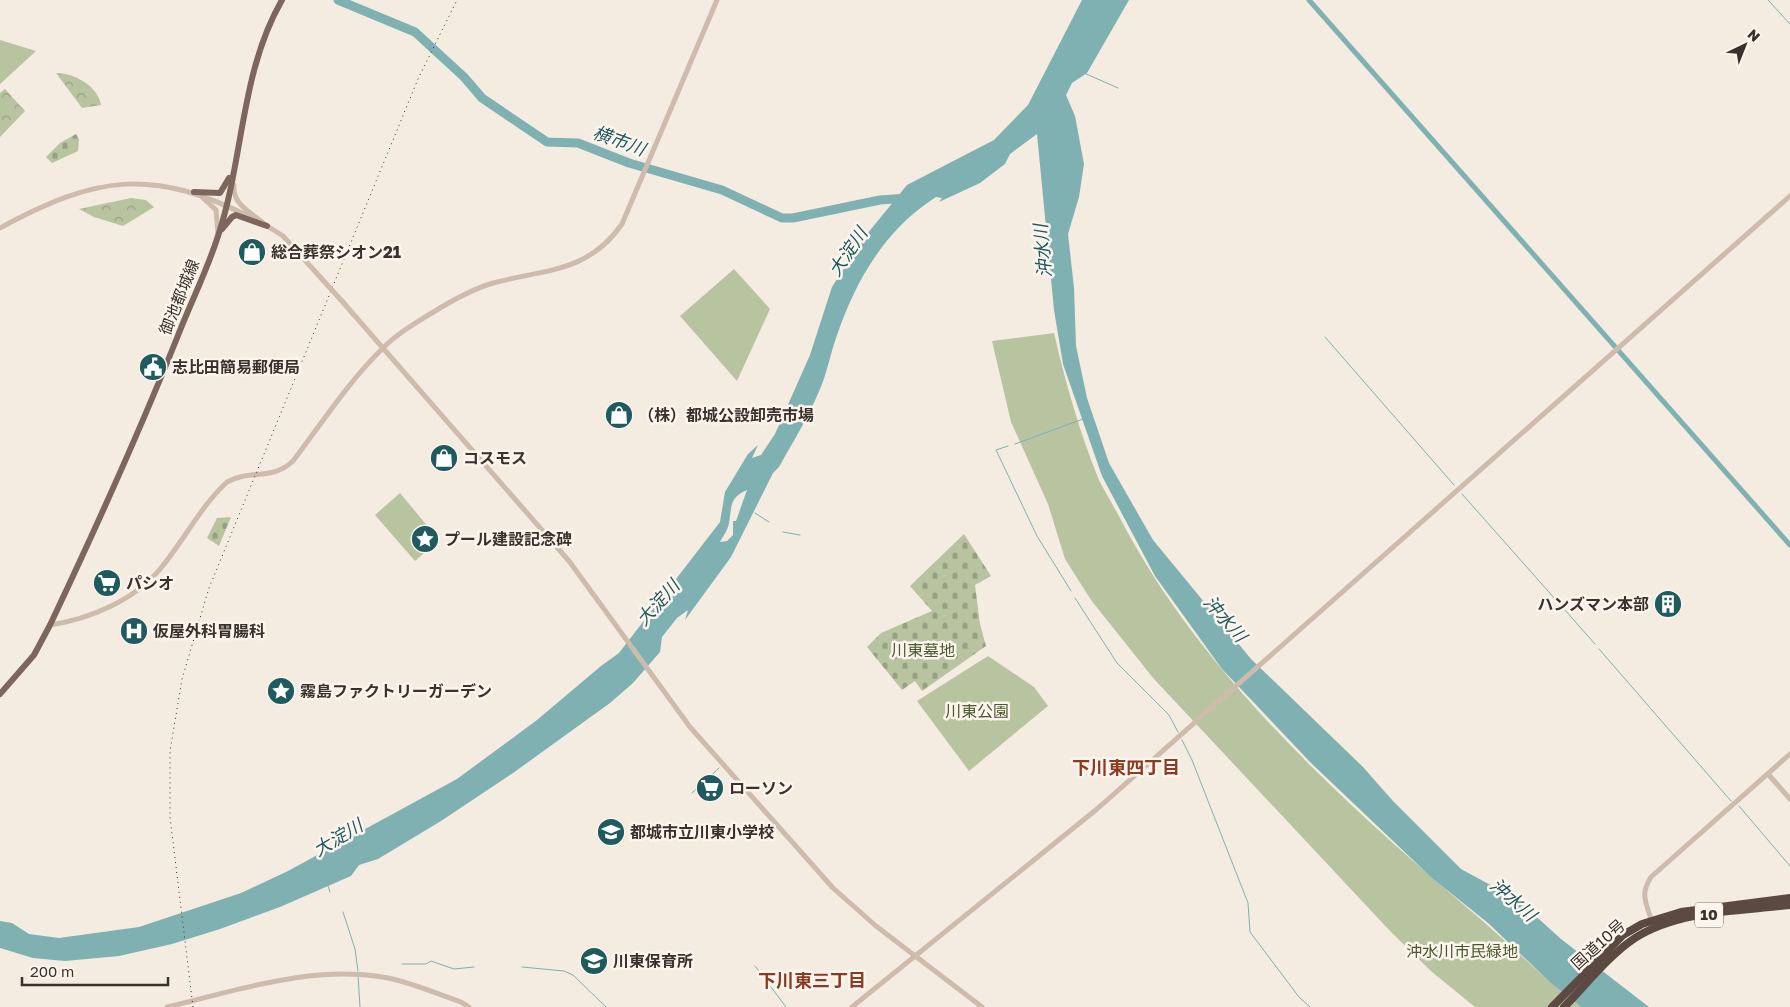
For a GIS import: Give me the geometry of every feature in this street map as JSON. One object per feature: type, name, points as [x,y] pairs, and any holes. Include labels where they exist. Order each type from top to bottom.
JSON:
[{"type":"highway","name":"国道10号","points":[[1552,1007],[1624,935],[1681,912],[1790,898]]},
{"type":"highway","name":"国道10号","points":[[1564,1007],[1624,946],[1653,924],[1790,905]]},
{"type":"main road","name":"御池都城線","points":[[0,694],[34,655],[50,625],[140,428],[218,236],[235,167],[252,70],[262,41],[281,2]]},
{"type":"main road","points":[[194,192],[220,193],[235,167]]},
{"type":"main road","points":[[218,236],[228,220],[236,216],[267,226]]},
{"type":"street","points":[[50,625],[72,621],[110,606],[143,586],[160,569],[227,482],[240,476],[264,475],[284,470],[383,348],[410,327],[464,295],[490,284],[556,270],[587,259],[608,243],[624,220],[717,0]]},
{"type":"street","points":[[235,167],[233,191],[236,200],[267,226]]},
{"type":"street","points":[[0,228],[59,199],[105,186],[152,184],[173,186],[194,192],[226,205],[283,236],[569,561],[690,727],[833,888],[850,905],[982,1007]]},
{"type":"street","points":[[194,192],[209,202],[216,210],[218,236]]},
{"type":"street","points":[[852,1007],[1098,809],[1790,196]]},
{"type":"street","points":[[1653,924],[1643,895],[1645,887],[1652,877],[1790,754]]},
{"type":"street","points":[[1768,774],[1790,799]]},
{"type":"street","points":[[166,1007],[289,979],[324,974],[352,974],[390,979],[461,1002],[469,1007]]},
{"type":"green space","points":[[0,40],[36,51],[0,84]]},
{"type":"green space","points":[[56,73],[70,75],[84,82],[95,92],[101,105],[82,108]]},
{"type":"green space","points":[[5,89],[25,111],[0,137],[0,93]]},
{"type":"green space","points":[[76,134],[79,139],[78,151],[52,163],[46,157],[60,143]]},
{"type":"green space","points":[[131,198],[146,200],[154,207],[123,226],[94,217],[79,209]]},
{"type":"green space","points":[[734,269],[770,309],[737,381],[680,316]]},
{"type":"green space","name":"沖水川市民緑地","points":[[1054,333],[1074,407],[1099,480],[1156,580],[1195,636],[1284,739],[1333,788],[1556,987],[1581,1007],[1475,1007],[1432,972],[1390,931],[1154,679],[1091,600],[1065,559],[1048,504],[1011,422],[992,341]]},
{"type":"green space","points":[[400,493],[434,534],[431,547],[415,561],[375,515]]},
{"type":"green space","points":[[231,517],[219,546],[207,538],[217,518]]},
{"type":"green space","name":"川東墓地","points":[[964,534],[991,576],[975,585],[980,624],[986,646],[922,691],[915,681],[902,690],[867,647],[881,633],[932,611],[910,586]]},
{"type":"green space","name":"川東公園","points":[[988,656],[1034,687],[1048,706],[969,771],[917,701]]},
{"type":"water","points":[[1082,0],[1129,0],[1087,73],[1072,83],[1066,95],[1075,116],[1084,164],[1079,197],[1068,234],[1074,288],[1076,346],[1087,398],[1109,463],[1153,540],[1251,659],[1363,767],[1392,800],[1461,869],[1518,900],[1561,939],[1649,1007],[1581,1007],[1551,983],[1488,923],[1432,878],[1311,763],[1222,669],[1155,576],[1102,476],[1063,364],[1054,310],[1037,134],[1010,154],[1005,164],[980,183],[939,202],[942,198],[936,197],[901,225],[887,241],[862,277],[852,297],[811,409],[779,467],[773,473],[731,557],[685,620],[688,610],[677,618],[662,637],[660,652],[633,683],[610,703],[513,773],[441,821],[378,859],[359,865],[351,876],[280,907],[172,944],[119,956],[65,961],[33,958],[0,948],[0,921],[12,923],[29,934],[59,938],[139,927],[241,893],[288,871],[457,779],[537,720],[619,653],[720,522],[725,492],[748,454],[758,445],[752,458],[761,455],[775,434],[810,355],[832,287],[863,239],[907,185],[994,140],[1028,105]],"holes":[[[747,490],[736,521],[733,521],[733,535],[727,541],[720,542],[727,531],[734,499]]]},
{"type":"waterway","name":"横市川","points":[[338,0],[415,32],[464,77],[482,98],[547,142],[578,143],[629,163],[722,190],[782,218],[793,218],[880,200],[908,198]]},
{"type":"waterway","points":[[1309,0],[1790,545]]},
{"type":"waterway","points":[[1768,0],[1790,24]]},
{"type":"waterway","points":[[1084,73],[1118,88]]},
{"type":"waterway","points":[[1325,337],[1454,485]]},
{"type":"waterway","points":[[1015,444],[1083,419]]},
{"type":"waterway","points":[[1008,446],[996,450],[1037,536],[1071,591]]},
{"type":"waterway","points":[[1462,494],[1595,644]]},
{"type":"waterway","points":[[755,513],[769,522]]},
{"type":"waterway","points":[[783,532],[800,535]]},
{"type":"waterway","points":[[1075,598],[1117,663],[1169,715],[1178,732]]},
{"type":"waterway","points":[[1599,649],[1731,801]]},
{"type":"waterway","points":[[1182,740],[1192,760],[1248,903],[1250,932],[1299,997],[1310,1007]]},
{"type":"waterway","points":[[692,793],[719,768]]},
{"type":"waterway","points":[[1739,806],[1790,866]]},
{"type":"waterway","points":[[328,886],[330,892]]},
{"type":"waterway","points":[[343,912],[355,949],[358,971]]},
{"type":"waterway","points":[[402,964],[426,964],[431,961],[454,969],[474,967]]},
{"type":"waterway","points":[[755,966],[786,1007]]},
{"type":"waterway","points":[[522,967],[564,971],[573,975],[606,1007]]},
{"type":"waterway","points":[[358,975],[360,1007]]},
{"type":"railway","points":[[193,1007],[170,817],[170,751],[182,679],[209,588],[418,79],[457,0]]},
{"type":"place","name":"総合葬祭シオン21","points":[[252,252]]},
{"type":"place","name":"志比田簡易郵便局","points":[[153,367]]},
{"type":"place","name":"（株）都城公設卸売市場","points":[[619,415]]},
{"type":"place","name":"コスモス","points":[[444,458]]},
{"type":"place","name":"プール建設記念碑","points":[[425,539]]},
{"type":"place","name":"パシオ","points":[[107,583]]},
{"type":"place","name":"ハンズマン本部","points":[[1668,604]]},
{"type":"place","name":"仮屋外科胃腸科","points":[[134,631]]},
{"type":"place","name":"霧島ファクトリーガーデン","points":[[281,691]]},
{"type":"place","name":"ローソン","points":[[710,788]]},
{"type":"place","name":"都城市立川東小学校","points":[[611,832]]},
{"type":"place","name":"川東保育所","points":[[594,961]]},
{"type":"district","name":"下川東四丁目","points":[[1126,768]]},
{"type":"district","name":"下川東三丁目","points":[[812,981]]},
{"type":"water label","name":"沖水川","points":[[1043,251]]},
{"type":"water label","name":"大淀川","points":[[848,252]]},
{"type":"water label","name":"大淀川","points":[[658,603]]},
{"type":"water label","name":"沖水川","points":[[1225,619]]},
{"type":"water label","name":"大淀川","points":[[338,838]]},
{"type":"water label","name":"沖水川","points":[[1513,900]]}]
